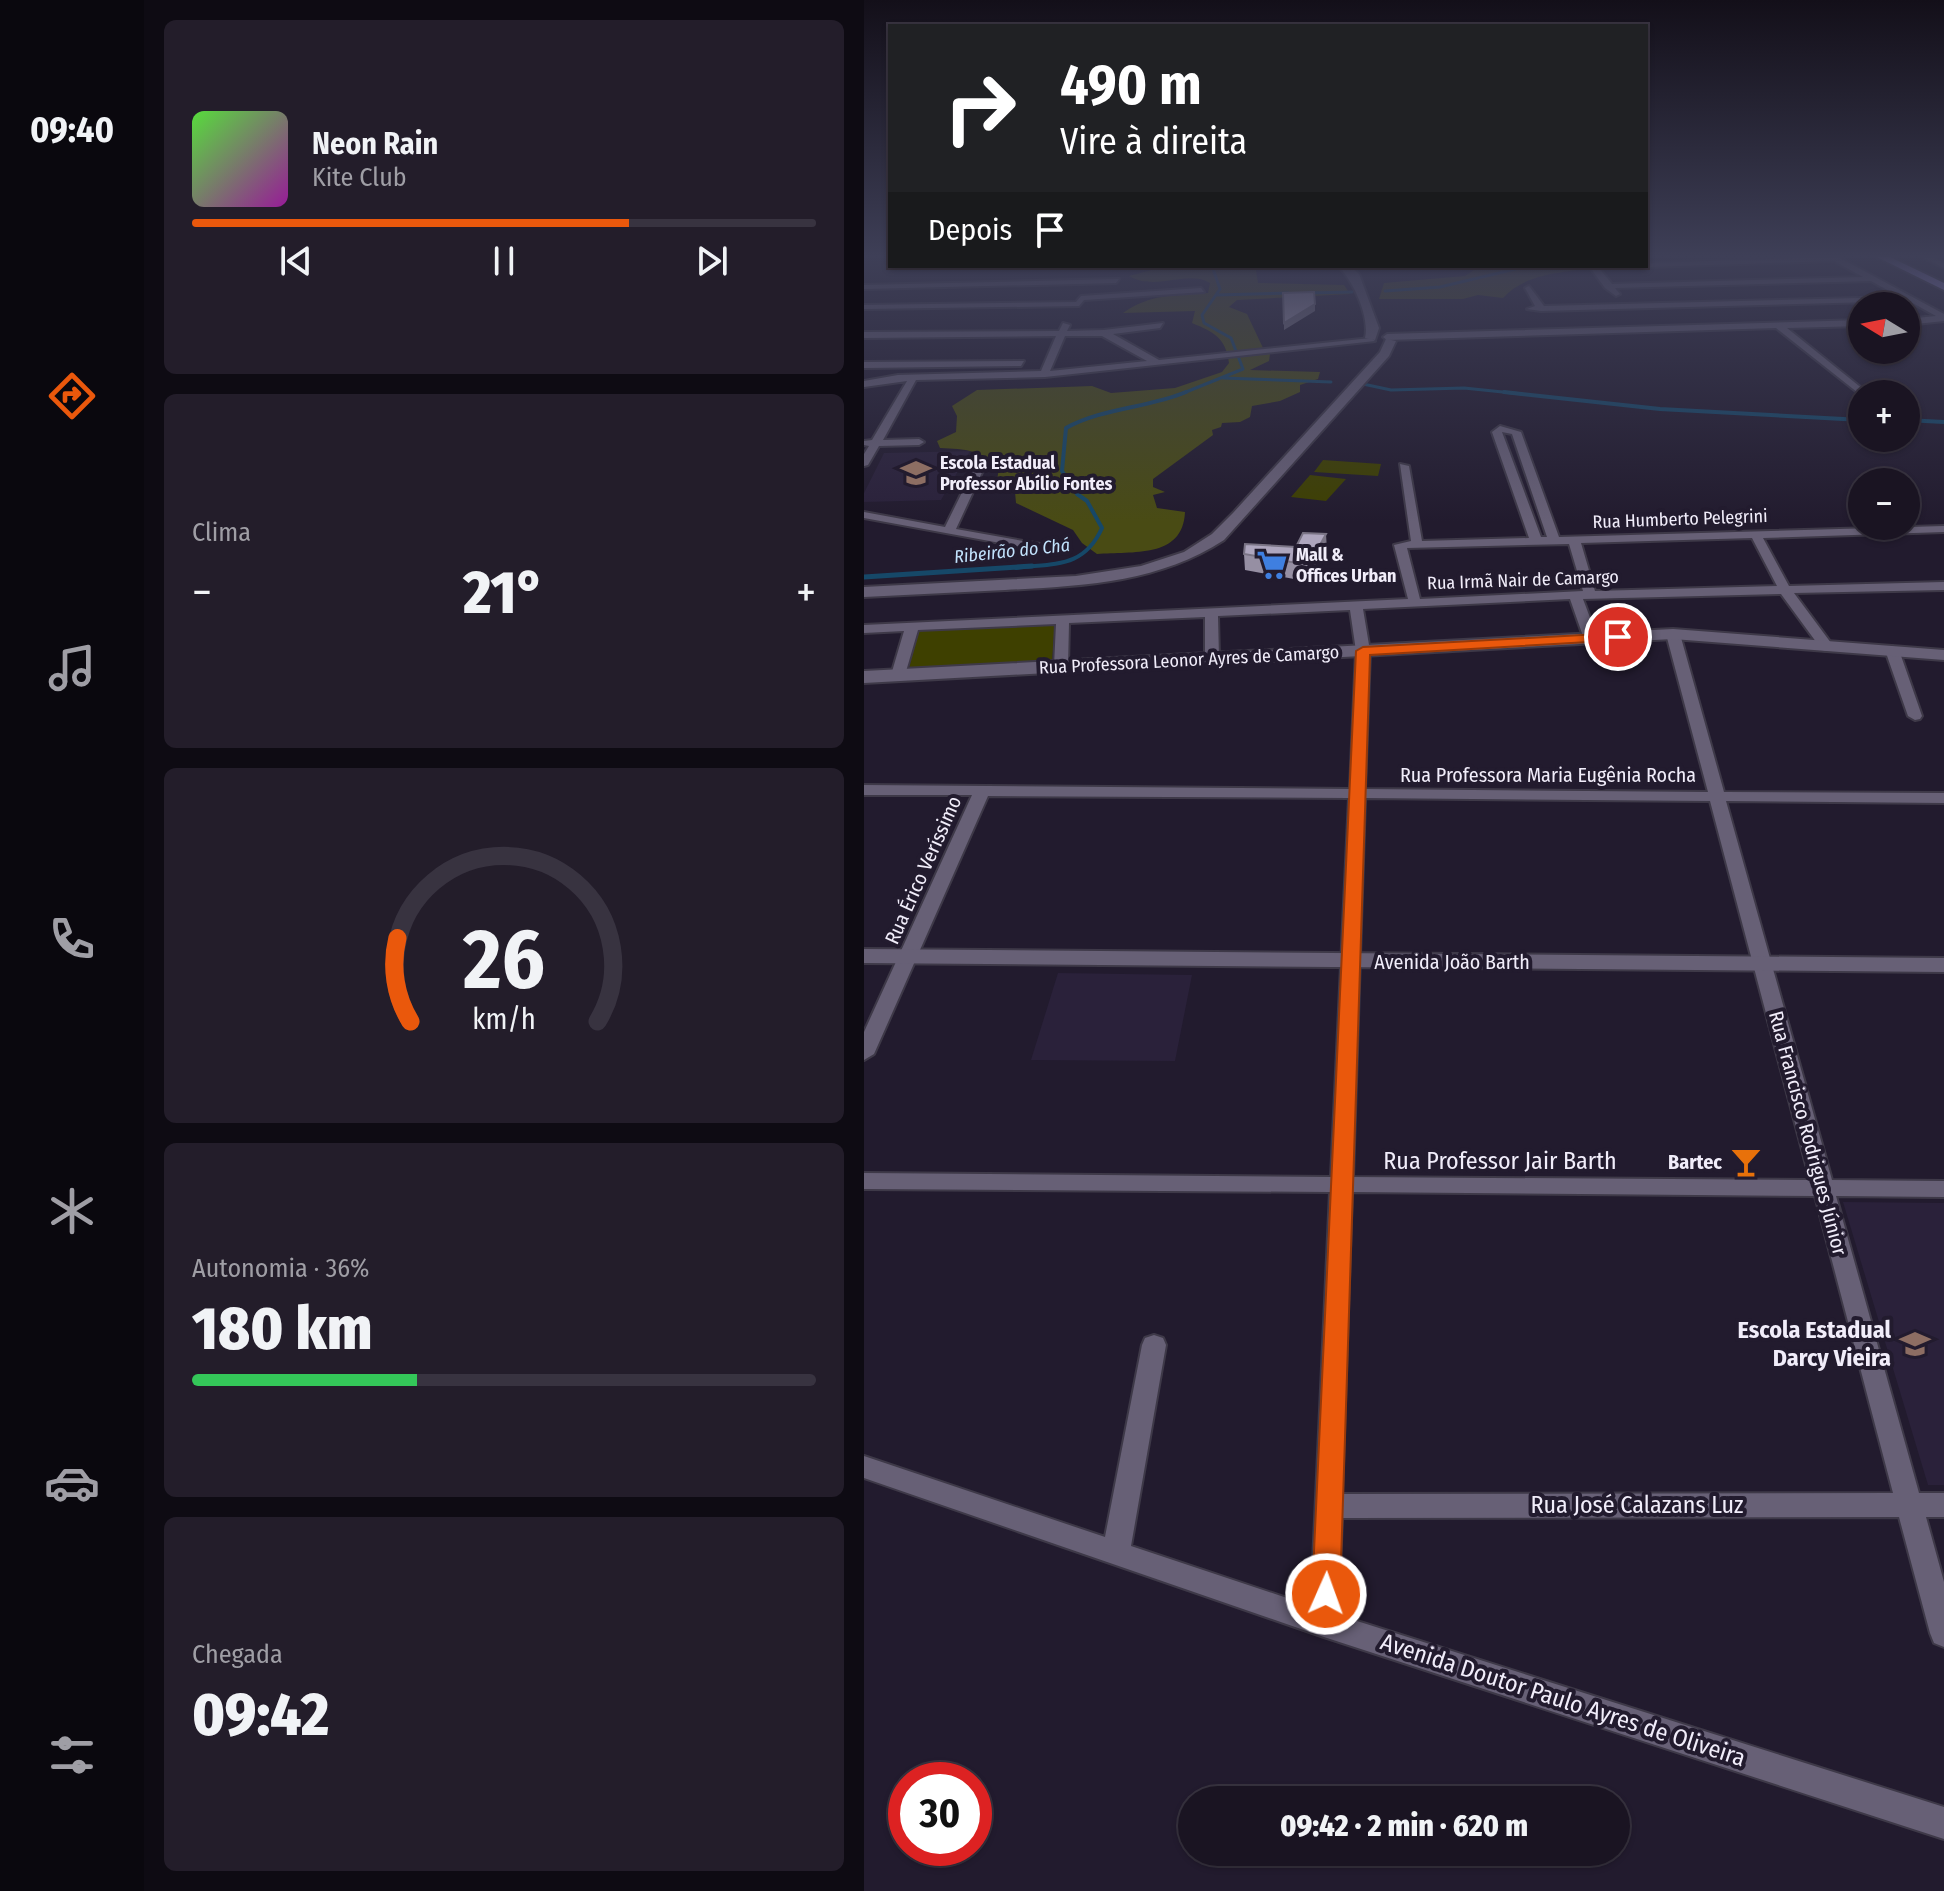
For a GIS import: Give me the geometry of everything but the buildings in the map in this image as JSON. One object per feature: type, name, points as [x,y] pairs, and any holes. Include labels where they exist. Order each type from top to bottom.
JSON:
[{"type":"main road","points":[[864,592],[1076,581],[1144,571],[1190,555],[1218,537],[1238,516],[1380,356],[1381,345]]},
{"type":"main road","name":"Rua Professora Leonor Ayres de Camargo","points":[[864,677],[1673,634],[1717,635],[1827,647],[1944,652]]},
{"type":"main road","name":"Avenida João Barth","points":[[864,956],[1944,965]]},
{"type":"street","points":[[1045,374],[1055,345]]},
{"type":"street","points":[[1126,345],[1154,361]]},
{"type":"street","points":[[869,383],[913,378],[1045,374],[1318,345]]},
{"type":"street","points":[[1803,345],[1848,381]]},
{"type":"street","points":[[869,383],[898,354]]},
{"type":"street","points":[[864,365],[1154,361]]},
{"type":"street","points":[[864,463],[913,378]]},
{"type":"street","points":[[1536,541],[1497,432],[1500,429],[1516,432],[1554,540]]},
{"type":"street","points":[[864,443],[919,442]]},
{"type":"street","points":[[1509,462],[1526,461]]},
{"type":"street","points":[[949,531],[980,466]]},
{"type":"street","points":[[1404,466],[1417,544],[1400,545],[1415,602]]},
{"type":"street","points":[[1521,498],[1539,497]]},
{"type":"street","points":[[864,515],[1040,548]]},
{"type":"street","name":"Rua Humberto Pelegrini","points":[[1417,544],[1944,529]]},
{"type":"street","points":[[1756,535],[1785,590],[1827,647]]},
{"type":"street","points":[[1574,540],[1590,595]]},
{"type":"street","name":"Rua Irmã Nair de Camargo","points":[[864,629],[1575,595],[1944,586]]},
{"type":"street","points":[[1575,595],[1591,639]]},
{"type":"street","points":[[1324,1624],[1363,651],[1356,606]]},
{"type":"street","points":[[1211,613],[1212,658]]},
{"type":"street","points":[[1061,666],[1063,620]]},
{"type":"street","points":[[898,675],[912,627]]},
{"type":"street","name":"Rua Francisco Rodrigues Júnior","points":[[1673,634],[1944,1633]]},
{"type":"street","points":[[1892,650],[1915,716]]},
{"type":"street","name":"Rua Professora Maria Eugênia Rocha","points":[[864,790],[1944,798]]},
{"type":"street","name":"Rua Érico Veríssimo","points":[[864,1054],[982,791]]},
{"type":"street","name":"Rua Professor Jair Barth","points":[[864,1181],[1944,1189]]},
{"type":"street","points":[[1116,1553],[1154,1345]]},
{"type":"street","name":"Avenida Doutor Paulo Ayres de Oliveira","points":[[864,1467],[1324,1624],[1944,1823]]},
{"type":"street","name":"Rua José Calazans Luz","points":[[1329,1506],[1944,1505]]},
{"type":"shaded area","points":[[1262,345],[1270,354],[1269,361],[1250,370],[1320,372],[1318,379],[1300,385],[1300,392],[1280,401],[1252,406],[1250,417],[1240,422],[1222,423],[1221,427],[1212,430],[1213,435],[1153,479],[1153,487],[1165,492],[1153,495],[1157,508],[1185,512],[1182,527],[1175,538],[1153,550],[1097,554],[1082,543],[1073,530],[1016,503],[1015,492],[997,480],[999,468],[986,457],[958,449],[940,448],[937,441],[956,432],[957,416],[952,406],[977,390],[1092,386],[1111,393],[1175,388],[1222,372],[1229,363],[1225,347]]},
{"type":"shaded area","name":"Escola Estadual Professor Abílio Fontes","points":[[970,451],[941,500],[864,502],[864,493],[884,453]]},
{"type":"shaded area","points":[[1323,460],[1381,464],[1378,476],[1314,472]]},
{"type":"shaded area","points":[[1310,475],[1346,479],[1326,501],[1291,497]]},
{"type":"shaded area","points":[[1055,623],[1052,663],[908,672],[918,631]]},
{"type":"shaded area","points":[[1058,973],[1192,975],[1175,1061],[1031,1060]]},
{"type":"shaded area","name":"Escola Estadual Darcy Vieira","points":[[1843,1202],[1944,1203],[1944,1485],[1928,1485]]},
{"type":"waterway","name":"Ribeirão do Chá","points":[[1186,392],[1243,369],[1234,345]]},
{"type":"waterway","points":[[1223,378],[1331,382]]},
{"type":"waterway","points":[[1363,384],[1391,390],[1464,388],[1522,394]]},
{"type":"waterway","name":"Ribeirão do Chá","points":[[1016,568],[1056,564],[1077,557],[1095,541],[1102,528],[1087,501],[1077,494],[1062,471],[1066,428],[1095,416],[1186,392]]},
{"type":"waterway","name":"Ribeirão do Chá","points":[[1181,394],[1186,392]]},
{"type":"waterway","points":[[1504,392],[1660,409],[1848,419]]},
{"type":"waterway","points":[[1920,421],[1944,422]]},
{"type":"waterway","name":"Ribeirão do Chá","points":[[864,577],[1032,566]]},
{"type":"place","name":"Escola Estadual Professor Abílio Fontes","points":[[916,473]]},
{"type":"place","name":"Mall & Offices Urban","points":[[1272,565]]},
{"type":"place","name":"Bartec","points":[[1746,1162]]},
{"type":"place","name":"Escola Estadual Darcy Vieira","points":[[1915,1344]]},
{"type":"route","points":[[1326,1594],[1363,651],[1618,637]]}]
